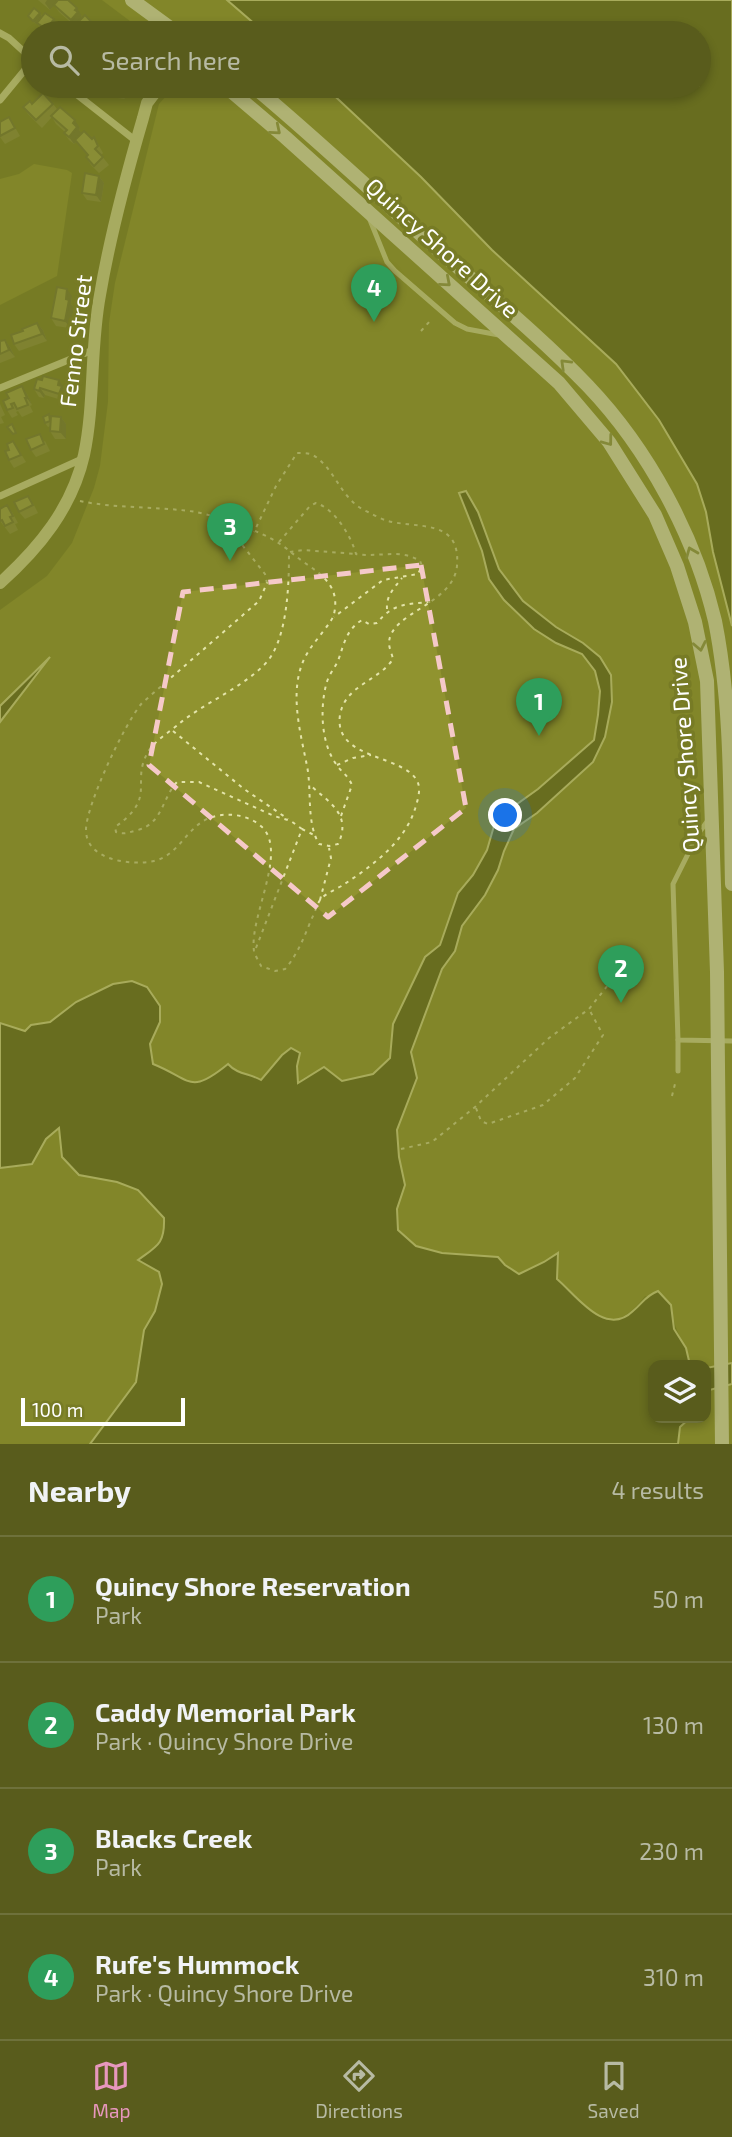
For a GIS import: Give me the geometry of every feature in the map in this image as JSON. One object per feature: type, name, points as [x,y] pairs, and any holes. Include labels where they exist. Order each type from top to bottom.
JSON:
[{"type":"main road","points":[[132,0],[161,21]]},
{"type":"main road","name":"Quincy Shore Drive","points":[[239,98],[559,383],[609,442],[642,491],[677,566],[695,621],[707,681],[725,1041],[722,1444]]},
{"type":"main road","name":"Quincy Shore Drive","points":[[267,98],[511,314],[589,388],[634,442],[663,491],[696,564],[719,641],[727,706],[732,884]]},
{"type":"street","points":[[0,33],[21,49]]},
{"type":"street","points":[[0,100],[21,75]]},
{"type":"street","points":[[81,98],[136,141]]},
{"type":"street","name":"Fenno Street","points":[[0,583],[27,559],[46,537],[69,498],[83,458],[100,296],[136,141],[151,98]]},
{"type":"street","points":[[0,388],[93,350]]},
{"type":"street","points":[[0,496],[83,458]]},
{"type":"lane","points":[[367,211],[387,262],[395,271],[455,323],[467,329],[507,336]]},
{"type":"lane","points":[[678,1071],[673,884],[698,834],[713,814]]},
{"type":"lane","points":[[678,1040],[725,1041]]},
{"type":"path","points":[[421,331],[430,321]]},
{"type":"path","points":[[254,532],[276,486],[298,453],[312,454],[325,466],[342,492],[362,510],[388,521],[436,528],[449,535],[456,549],[457,568],[445,590],[393,630],[389,643],[393,659],[385,671],[359,685],[340,713],[340,727],[350,745],[411,774],[418,783],[419,796],[412,818],[393,847],[346,884],[320,900]]},
{"type":"path","points":[[69,498],[107,506],[193,512],[232,522],[279,543],[332,586],[335,595],[334,617]]},
{"type":"path","points":[[279,543],[310,506],[316,503],[326,507],[334,516],[352,541],[356,554]]},
{"type":"path","points":[[232,522],[243,547],[265,574],[267,583],[259,601],[142,703],[130,718],[92,803],[86,830],[90,846],[103,856],[131,864],[156,861],[178,849],[194,827],[210,817],[225,814],[247,817],[263,828],[270,840],[271,861],[255,922],[254,953],[261,966],[275,971],[285,970],[296,957],[320,900],[331,858],[329,846]]},
{"type":"path","points":[[289,552],[303,550],[367,556],[405,555],[420,561],[422,566],[418,574],[383,580],[374,585],[334,617],[306,654],[298,673],[297,697],[310,785],[314,835],[319,844],[338,844],[343,833],[341,817],[352,785],[348,774],[336,765],[325,736],[322,715],[326,682],[344,641],[354,625],[362,620],[369,624],[377,623],[387,611],[407,604],[432,602]]},
{"type":"path","points":[[289,552],[289,580],[280,640],[266,664],[190,716],[148,751],[138,805],[115,827],[116,832],[124,834],[148,827],[177,782],[199,782],[291,821]]},
{"type":"path","points":[[387,611],[390,593],[403,576]]},
{"type":"path","points":[[172,730],[244,789],[314,835]]},
{"type":"path","points":[[336,765],[352,758],[372,755]]},
{"type":"path","points":[[310,785],[332,804],[341,817]]},
{"type":"path","points":[[254,953],[302,829]]},
{"type":"path","points":[[401,1149],[432,1142],[475,1107],[549,1038],[589,1009],[608,985]]},
{"type":"path","points":[[475,1107],[481,1121],[488,1124],[543,1105],[575,1078],[603,1035],[589,1009]]},
{"type":"path","points":[[672,1096],[678,1071]]},
{"type":"highlighted area","points":[[421,565],[466,808],[328,917],[149,765],[183,592]]},
{"type":"shaded area","points":[[102,0],[227,0],[251,21],[130,21]]},
{"type":"shaded area","points":[[227,0],[732,0],[732,626],[697,484],[659,420],[616,364],[492,250],[421,177],[337,98],[711,98],[711,21],[251,21]]},
{"type":"shaded area","points":[[164,98],[337,98],[421,177],[492,250],[616,364],[659,420],[697,484],[732,626],[732,1363],[711,1367],[711,1360],[688,1360],[671,1305],[645,1296],[620,1318],[599,1316],[557,1279],[558,1254],[519,1274],[498,1257],[442,1253],[416,1246],[398,1230],[397,1209],[405,1185],[397,1130],[417,1078],[390,1058],[373,1074],[342,1081],[307,1076],[297,1083],[299,1053],[282,1055],[261,1080],[228,1064],[205,1080],[190,1082],[153,1064],[150,1044],[160,1022],[76,1002],[50,1022],[31,1025],[25,1031],[0,1023],[0,722],[46,663],[0,706],[0,610],[47,576],[72,543],[94,488],[100,466],[108,402],[109,323],[115,283],[159,104]]},
{"type":"shaded area","points":[[34,164],[72,173],[57,276],[0,305],[0,179],[19,174]]},
{"type":"shaded area","points":[[466,491],[478,512],[499,569],[523,601],[600,657],[611,675],[612,702],[605,737],[593,762],[537,813],[514,829],[498,870],[485,895],[462,926],[455,951],[442,969],[411,1052],[417,1078],[397,1130],[405,1185],[397,1209],[398,1230],[416,1246],[442,1253],[498,1257],[519,1274],[558,1253],[557,1279],[592,1311],[612,1320],[622,1318],[658,1291],[671,1305],[674,1329],[686,1348],[689,1360],[648,1360],[648,1423],[684,1423],[680,1427],[678,1444],[90,1444],[136,1382],[144,1330],[155,1311],[162,1284],[159,1272],[138,1260],[158,1244],[163,1234],[164,1218],[138,1190],[117,1182],[79,1175],[62,1157],[59,1128],[46,1139],[32,1164],[0,1168],[0,1023],[25,1031],[31,1025],[50,1022],[76,1002],[113,984],[132,981],[147,987],[160,1006],[160,1022],[150,1044],[153,1064],[190,1082],[205,1080],[228,1064],[261,1080],[291,1048],[300,1053],[297,1066],[298,1083],[324,1067],[342,1081],[373,1074],[390,1058],[393,1024],[425,957],[440,945],[458,893],[473,875],[487,850],[496,819],[538,789],[594,740],[598,715],[600,691],[595,671],[582,654],[556,643],[534,629],[504,600],[489,579],[482,551],[459,493]]},
{"type":"shaded area","points":[[50,657],[0,722],[0,706]]},
{"type":"shaded area","points":[[59,1128],[79,1174],[117,1182],[138,1190],[164,1218],[159,1243],[138,1260],[159,1272],[162,1284],[155,1311],[144,1330],[136,1382],[90,1444],[0,1444],[0,1168],[32,1164],[46,1139]]},
{"type":"shaded area","points":[[732,1363],[732,1384],[711,1390],[711,1367]]},
{"type":"shaded area","points":[[732,1384],[732,1444],[678,1444],[679,1427],[684,1423],[711,1423],[711,1390]]},
{"type":"building","points":[[58,0],[68,0],[77,8],[75,10],[78,12],[71,20],[54,5]]},
{"type":"building","points":[[34,8],[40,13],[33,21],[28,16]]},
{"type":"building","points":[[45,13],[54,19],[52,21],[39,21]]},
{"type":"building","points":[[85,15],[91,21],[79,21]]},
{"type":"building","points":[[38,98],[48,98],[53,104],[36,120],[23,107],[30,101],[32,104]]},
{"type":"building","points":[[60,107],[75,120],[73,123],[77,127],[69,137],[64,133],[67,130],[51,116]]},
{"type":"building","points":[[9,117],[15,128],[0,136],[0,122]]},
{"type":"building","points":[[84,131],[92,139],[94,137],[98,146],[95,149],[103,157],[94,166],[75,140]]},
{"type":"building","points":[[85,173],[99,176],[96,195],[82,193]]},
{"type":"building","points":[[57,287],[67,289],[66,299],[69,300],[65,321],[51,318]]},
{"type":"building","points":[[37,323],[42,334],[14,344],[11,335]]},
{"type":"building","points":[[5,340],[9,350],[0,354],[0,341]]},
{"type":"building","points":[[43,376],[59,380],[58,385],[62,386],[59,394],[40,388],[39,391],[34,389],[37,379],[42,380]]},
{"type":"building","points":[[22,386],[28,405],[17,409],[14,403],[11,404],[13,408],[7,410],[3,401],[9,398],[6,393]]},
{"type":"building","points":[[49,414],[50,421],[45,423],[43,417]]},
{"type":"building","points":[[51,416],[61,417],[60,432],[50,431]]},
{"type":"building","points":[[12,424],[16,433],[13,434],[7,427]]},
{"type":"building","points":[[40,434],[44,444],[31,450],[26,439]]},
{"type":"building","points":[[13,441],[21,455],[9,460],[5,451],[9,450],[7,444]]},
{"type":"building","points":[[28,496],[33,505],[19,512],[14,502]]},
{"type":"building","points":[[7,505],[13,522],[5,526],[2,520],[0,521],[0,509]]},
{"type":"place","name":"Rufe's Hummock","points":[[374,322]]},
{"type":"place","name":"Blacks Creek","points":[[230,561]]},
{"type":"place","name":"Quincy Shore Reservation","points":[[539,736]]},
{"type":"place","name":"Caddy Memorial Park","points":[[621,1003]]}]
